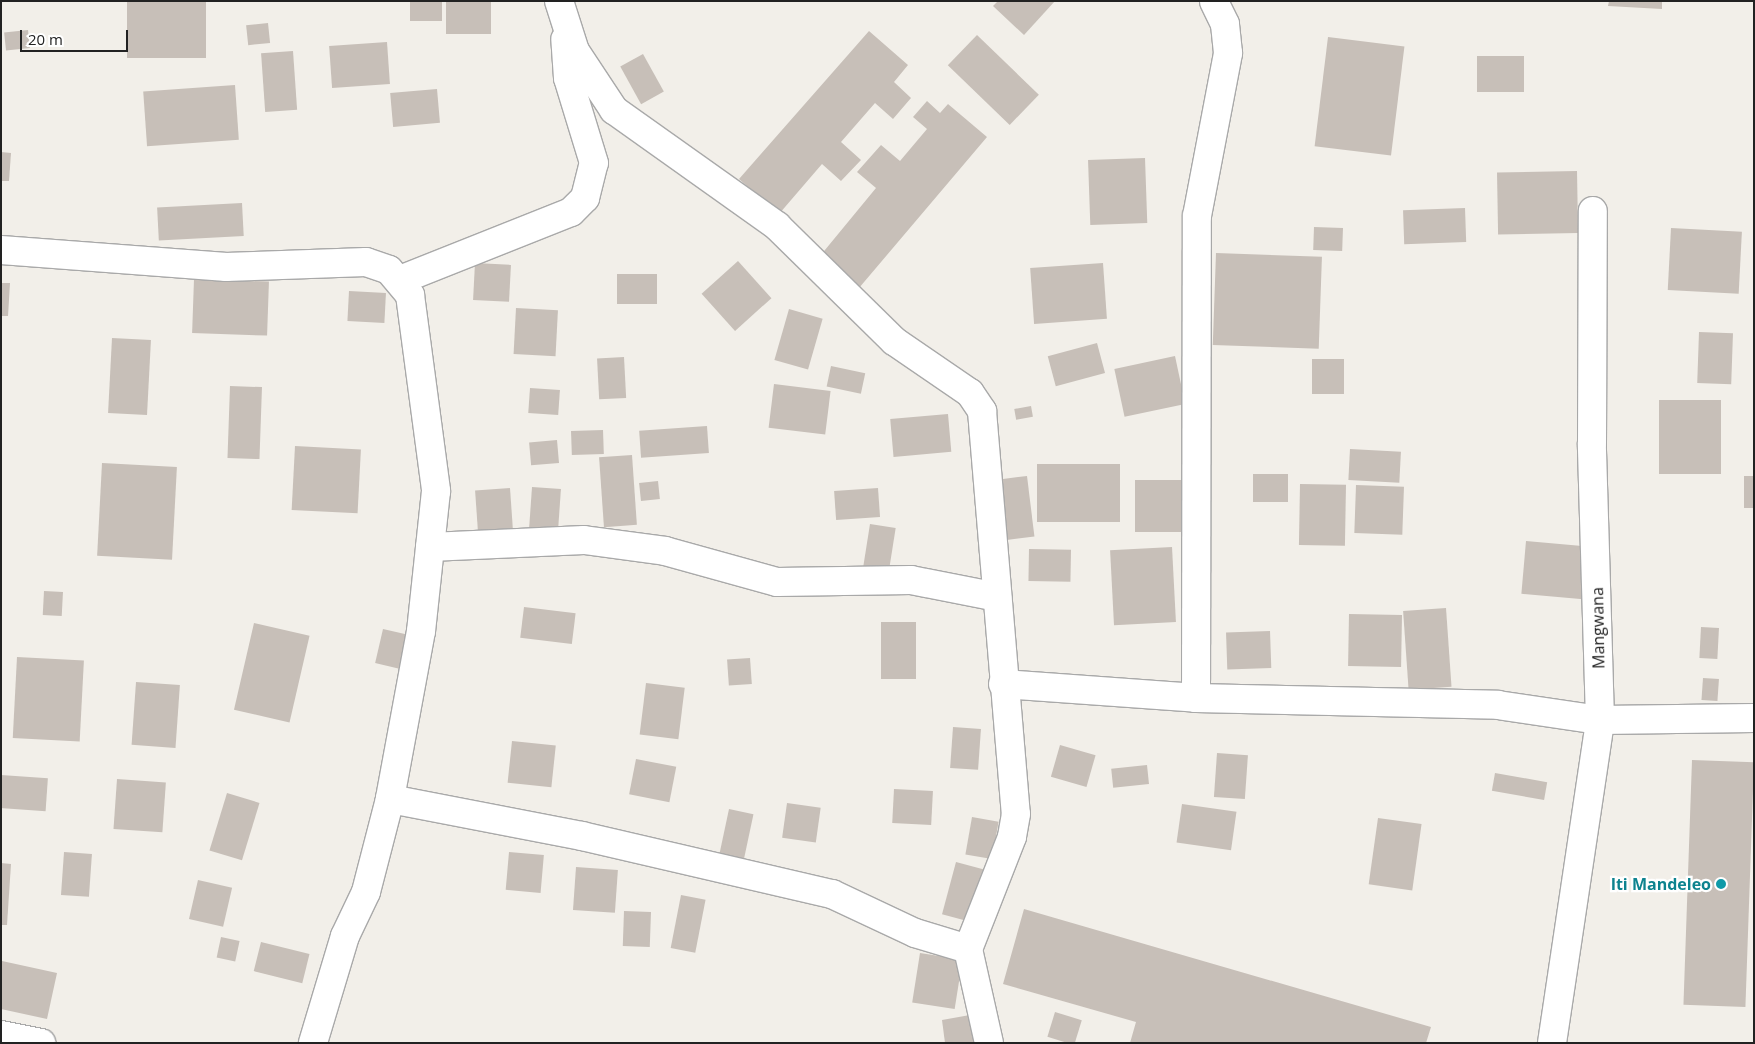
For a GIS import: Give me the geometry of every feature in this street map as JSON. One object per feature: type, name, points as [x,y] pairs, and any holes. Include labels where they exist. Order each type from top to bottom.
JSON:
[{"type":"street","points":[[1196,698],[1197,216],[1228,37],[1214,1]]},
{"type":"street","points":[[400,280],[571,212],[585,198],[594,163],[568,78],[562,7]]},
{"type":"street","points":[[562,7],[575,51],[614,110],[777,226],[894,341],[970,393],[982,411],[987,431],[1003,684],[1016,814],[1012,837],[968,949],[989,1043]]},
{"type":"street","name":"Mangwana","points":[[1552,1043],[1600,720],[1592,442],[1592,211]]},
{"type":"street","points":[[1,250],[226,267],[366,262],[400,280],[410,296],[436,491],[421,631],[390,799],[366,892],[345,936],[313,1043]]},
{"type":"street","points":[[430,547],[584,540],[622,544],[777,582],[911,580],[997,597]]},
{"type":"street","points":[[1003,684],[1196,698],[1498,705],[1600,720],[1754,718]]},
{"type":"street","points":[[390,799],[592,838],[832,894],[915,934],[968,949]]},
{"type":"street","points":[[1,1035],[42,1043]]},
{"type":"building","points":[[127,1],[206,1],[206,58],[127,58]]},
{"type":"building","points":[[410,1],[442,1],[442,21],[410,21]]},
{"type":"building","points":[[446,1],[491,1],[491,34],[446,34]]},
{"type":"building","points":[[998,1],[1055,1],[1024,35],[993,6]]},
{"type":"building","points":[[1609,1],[1662,1],[1662,9],[1608,6]]},
{"type":"building","points":[[268,23],[270,43],[248,45],[246,25]]},
{"type":"building","points":[[28,30],[30,48],[6,50],[4,33]]},
{"type":"building","points":[[869,31],[908,65],[894,82],[911,98],[893,119],[875,103],[841,142],[861,160],[841,181],[822,164],[779,214],[739,179]]},
{"type":"building","points":[[977,35],[1039,95],[1010,125],[948,65]]},
{"type":"building","points":[[1328,37],[1404,46],[1391,156],[1315,146]]},
{"type":"building","points":[[387,42],[390,84],[332,88],[329,46]]},
{"type":"building","points":[[293,51],[297,110],[265,112],[261,53]]},
{"type":"building","points":[[643,54],[664,92],[641,104],[620,67]]},
{"type":"building","points":[[1477,56],[1524,56],[1524,92],[1477,92]]},
{"type":"building","points":[[235,85],[239,140],[147,146],[143,91]]},
{"type":"building","points":[[437,89],[440,123],[393,127],[390,93]]},
{"type":"building","points":[[927,101],[940,113],[948,104],[987,137],[859,288],[820,256],[876,188],[857,172],[881,145],[900,161],[927,129],[913,117]]},
{"type":"building","points":[[1,152],[11,153],[9,181],[1,181]]},
{"type":"building","points":[[1145,158],[1147,223],[1090,225],[1088,160]]},
{"type":"building","points":[[1577,171],[1578,233],[1498,234],[1497,172]]},
{"type":"building","points":[[242,203],[244,236],[159,240],[157,207]]},
{"type":"building","points":[[1465,208],[1466,242],[1404,244],[1403,210]]},
{"type":"building","points":[[1314,227],[1343,228],[1342,251],[1313,250]]},
{"type":"building","points":[[1671,228],[1742,232],[1739,294],[1668,290]]},
{"type":"building","points":[[1216,253],[1322,257],[1319,349],[1213,345]]},
{"type":"building","points":[[738,261],[771,298],[735,331],[702,294]]},
{"type":"building","points":[[475,263],[511,265],[509,302],[473,300]]},
{"type":"building","points":[[1103,263],[1107,319],[1034,324],[1030,268]]},
{"type":"building","points":[[617,274],[657,274],[657,304],[617,304]]},
{"type":"building","points":[[194,279],[269,282],[267,336],[192,333]]},
{"type":"building","points":[[1,283],[10,283],[8,316],[1,316]]},
{"type":"building","points":[[349,291],[386,293],[384,323],[347,321]]},
{"type":"building","points":[[516,308],[558,310],[556,356],[514,354]]},
{"type":"building","points":[[789,309],[823,319],[808,370],[774,360]]},
{"type":"building","points":[[1699,332],[1733,333],[1731,384],[1697,383]]},
{"type":"building","points":[[112,338],[151,340],[147,415],[108,413]]},
{"type":"building","points":[[1097,343],[1105,373],[1056,386],[1048,356]]},
{"type":"building","points":[[1175,356],[1185,404],[1125,417],[1114,369]]},
{"type":"building","points":[[624,357],[626,398],[599,399],[597,358]]},
{"type":"building","points":[[1312,359],[1344,359],[1344,394],[1312,394]]},
{"type":"building","points":[[831,366],[865,373],[861,394],[827,387]]},
{"type":"building","points":[[774,384],[831,391],[825,435],[769,428]]},
{"type":"building","points":[[230,386],[262,387],[259,459],[227,458]]},
{"type":"building","points":[[530,388],[560,390],[558,415],[528,413]]},
{"type":"building","points":[[1659,400],[1721,400],[1721,474],[1659,474]]},
{"type":"building","points":[[1031,406],[1033,417],[1016,420],[1014,409]]},
{"type":"building","points":[[948,414],[951,452],[894,457],[890,419]]},
{"type":"building","points":[[707,426],[709,453],[641,458],[639,431]]},
{"type":"building","points":[[603,430],[604,454],[572,455],[571,431]]},
{"type":"building","points":[[557,440],[559,463],[531,465],[529,442]]},
{"type":"building","points":[[295,446],[361,449],[358,513],[292,510]]},
{"type":"building","points":[[1350,449],[1401,452],[1399,483],[1348,480]]},
{"type":"building","points":[[632,455],[637,525],[604,527],[599,457]]},
{"type":"building","points":[[102,463],[177,467],[172,560],[97,556]]},
{"type":"building","points":[[1037,464],[1120,464],[1120,522],[1037,522]]},
{"type":"building","points":[[1253,474],[1288,474],[1288,502],[1253,502]]},
{"type":"building","points":[[1027,476],[1034,537],[1007,540],[999,479]]},
{"type":"building","points":[[1744,476],[1754,476],[1754,508],[1744,508]]},
{"type":"building","points":[[1135,480],[1186,480],[1186,532],[1135,532]]},
{"type":"building","points":[[658,481],[660,499],[641,501],[639,483]]},
{"type":"building","points":[[1300,484],[1346,485],[1345,546],[1299,545]]},
{"type":"building","points":[[1356,485],[1404,487],[1402,535],[1354,533]]},
{"type":"building","points":[[532,487],[561,489],[557,551],[528,549]]},
{"type":"building","points":[[510,488],[513,534],[478,536],[475,490]]},
{"type":"building","points":[[878,488],[880,517],[836,520],[834,491]]},
{"type":"building","points":[[870,524],[896,528],[889,572],[863,567]]},
{"type":"building","points":[[1526,541],[1588,546],[1583,599],[1521,594]]},
{"type":"building","points":[[1172,547],[1176,622],[1114,625],[1110,550]]},
{"type":"building","points":[[1029,549],[1071,550],[1070,582],[1028,581]]},
{"type":"building","points":[[44,591],[63,592],[62,616],[43,615]]},
{"type":"building","points":[[524,607],[576,613],[572,644],[520,638]]},
{"type":"building","points":[[1446,608],[1452,687],[1409,690],[1403,611]]},
{"type":"building","points":[[1349,614],[1402,615],[1401,667],[1348,666]]},
{"type":"building","points":[[881,622],[916,622],[916,679],[881,679]]},
{"type":"building","points":[[254,623],[310,636],[290,723],[234,710]]},
{"type":"building","points":[[1701,627],[1719,628],[1717,659],[1699,658]]},
{"type":"building","points":[[383,629],[410,635],[402,669],[375,663]]},
{"type":"building","points":[[1270,631],[1271,668],[1227,670],[1226,633]]},
{"type":"building","points":[[17,657],[84,661],[80,741],[13,738]]},
{"type":"building","points":[[750,658],[752,684],[729,686],[727,660]]},
{"type":"building","points":[[1703,678],[1719,679],[1717,701],[1701,700]]},
{"type":"building","points":[[136,682],[180,685],[175,748],[132,745]]},
{"type":"building","points":[[646,683],[685,688],[678,739],[640,735]]},
{"type":"building","points":[[953,727],[981,729],[978,770],[950,768]]},
{"type":"building","points":[[512,741],[556,746],[551,787],[508,783]]},
{"type":"building","points":[[1060,745],[1096,755],[1086,787],[1051,777]]},
{"type":"building","points":[[1217,753],[1248,755],[1245,799],[1214,797]]},
{"type":"building","points":[[636,759],[676,767],[669,802],[629,794]]},
{"type":"building","name":"Iti Mandeleo","points":[[1692,760],[1754,762],[1745,1007],[1683,1005]]},
{"type":"building","points":[[1147,765],[1149,784],[1113,788],[1111,769]]},
{"type":"building","points":[[1495,773],[1547,782],[1544,800],[1492,791]]},
{"type":"building","points":[[1,775],[48,778],[46,811],[1,808]]},
{"type":"building","points":[[117,779],[166,782],[162,832],[114,829]]},
{"type":"building","points":[[894,789],[933,791],[931,825],[892,823]]},
{"type":"building","points":[[227,793],[260,803],[242,860],[209,850]]},
{"type":"building","points":[[787,803],[821,808],[816,842],[782,838]]},
{"type":"building","points":[[1182,804],[1236,812],[1231,850],[1177,843]]},
{"type":"building","points":[[729,809],[753,814],[743,861],[719,856]]},
{"type":"building","points":[[972,817],[999,822],[992,859],[965,854]]},
{"type":"building","points":[[1378,818],[1422,824],[1412,890],[1369,884]]},
{"type":"building","points":[[64,852],[92,854],[89,897],[61,895]]},
{"type":"building","points":[[509,852],[544,855],[541,893],[506,890]]},
{"type":"building","points":[[956,862],[985,870],[971,922],[942,914]]},
{"type":"building","points":[[1,863],[11,864],[7,925],[1,925]]},
{"type":"building","points":[[576,867],[618,870],[615,913],[573,910]]},
{"type":"building","points":[[198,880],[232,888],[223,927],[189,919]]},
{"type":"building","points":[[681,895],[706,900],[695,953],[671,948]]},
{"type":"building","points":[[1024,909],[1431,1027],[1426,1043],[1130,1043],[1136,1022],[1003,984]]},
{"type":"building","points":[[624,911],[651,912],[650,947],[623,946]]},
{"type":"building","points":[[221,937],[240,941],[235,961],[217,958]]},
{"type":"building","points":[[261,942],[310,954],[302,983],[254,971]]},
{"type":"building","points":[[920,953],[962,960],[955,1009],[912,1002]]},
{"type":"building","points":[[2,961],[57,973],[47,1019],[1,1009]]},
{"type":"building","points":[[1055,1012],[1082,1020],[1075,1043],[1067,1043],[1047,1037]]},
{"type":"building","points":[[970,1015],[974,1043],[945,1043],[942,1020]]},
{"type":"place","name":"Iti Mandeleo","points":[[1721,884]]}]
